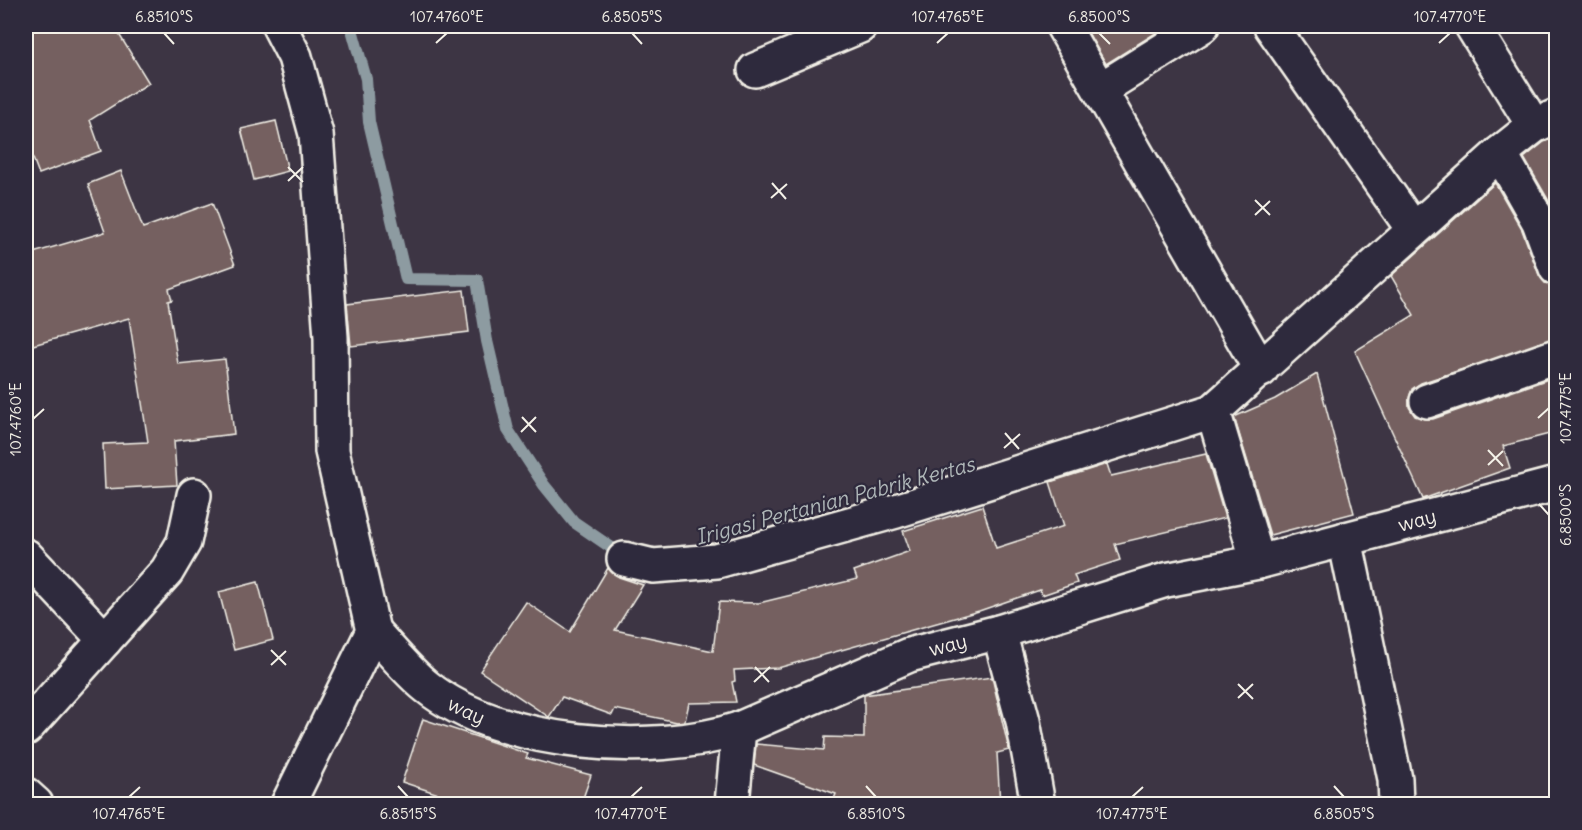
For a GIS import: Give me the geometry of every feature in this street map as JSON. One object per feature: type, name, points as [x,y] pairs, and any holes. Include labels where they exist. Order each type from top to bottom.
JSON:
[{"type":"street","points":[[279,26],[295,57],[316,134],[331,337],[332,451],[373,630],[288,804]]},
{"type":"street","points":[[755,70],[860,26]]},
{"type":"street","points":[[1063,26],[1261,370]]},
{"type":"street","points":[[1101,89],[1202,26]]},
{"type":"street","points":[[1271,26],[1413,230]]},
{"type":"street","points":[[624,559],[653,566],[717,561],[896,511],[1213,411],[1500,153],[1545,121],[1472,26]]},
{"type":"street","points":[[1500,153],[1539,222],[1557,268]]},
{"type":"street","points":[[1427,401],[1557,356]]},
{"type":"street","points":[[1213,411],[1258,562]]},
{"type":"street","name":"way","points":[[373,630],[426,687],[461,709],[514,729],[573,741],[617,744],[710,739],[739,729],[909,655],[999,632],[1166,580],[1258,562],[1557,484]]},
{"type":"street","points":[[26,728],[167,571],[184,542],[194,495]]},
{"type":"street","points":[[1345,539],[1395,779],[1396,804]]},
{"type":"street","points":[[26,556],[105,640]]},
{"type":"street","points":[[999,632],[1023,721],[1038,804]]},
{"type":"street","points":[[732,804],[739,729]]},
{"type":"street","points":[[26,795],[36,804]]},
{"type":"path","points":[[889,26],[903,29],[937,26]]},
{"type":"building","points":[[26,26],[114,26],[149,83],[90,120],[101,151],[39,174],[26,140]]},
{"type":"building","points":[[1084,26],[1167,26],[1106,64]]},
{"type":"building","points":[[276,121],[288,171],[254,180],[241,129]]},
{"type":"building","points":[[1557,136],[1557,215],[1524,158],[1544,142]]},
{"type":"building","points":[[121,171],[143,228],[212,203],[235,265],[169,289],[172,300],[168,301],[178,364],[225,359],[234,434],[174,441],[177,485],[105,489],[103,444],[148,442],[129,318],[26,347],[26,255],[105,232],[88,184]]},
{"type":"building","points":[[1495,183],[1522,230],[1539,275],[1545,283],[1557,286],[1557,338],[1421,383],[1412,389],[1409,407],[1415,416],[1433,419],[1557,376],[1557,432],[1503,446],[1510,468],[1423,499],[1355,351],[1414,315],[1391,276]]},
{"type":"building","points":[[464,290],[469,332],[351,346],[347,304]]},
{"type":"building","points":[[1317,374],[1354,513],[1270,535],[1234,417],[1275,399]]},
{"type":"building","points":[[1206,454],[1225,518],[1115,544],[1120,560],[1074,575],[1077,583],[1042,595],[1040,590],[979,611],[778,668],[734,670],[735,681],[732,682],[736,702],[689,703],[685,721],[677,722],[615,709],[612,715],[562,697],[549,717],[480,671],[526,602],[570,632],[608,568],[619,577],[643,585],[615,630],[713,651],[719,602],[759,603],[857,579],[854,571],[910,551],[903,531],[982,506],[996,548],[1064,526],[1050,482],[1107,464],[1111,476]]},
{"type":"building","points":[[258,582],[273,640],[234,650],[219,592]]},
{"type":"building","points":[[992,677],[1009,750],[997,753],[1000,804],[832,804],[836,794],[754,765],[756,744],[824,750],[825,737],[864,738],[864,695]]},
{"type":"building","points":[[423,719],[528,754],[526,758],[591,775],[581,804],[469,804],[402,782]]},
{"type":"waterway","name":"Irigasi Pertanian Pabrik Kertas","points":[[351,26],[366,79],[369,122],[406,279],[477,280],[487,341],[508,430],[544,485],[574,522],[625,557]]}]
